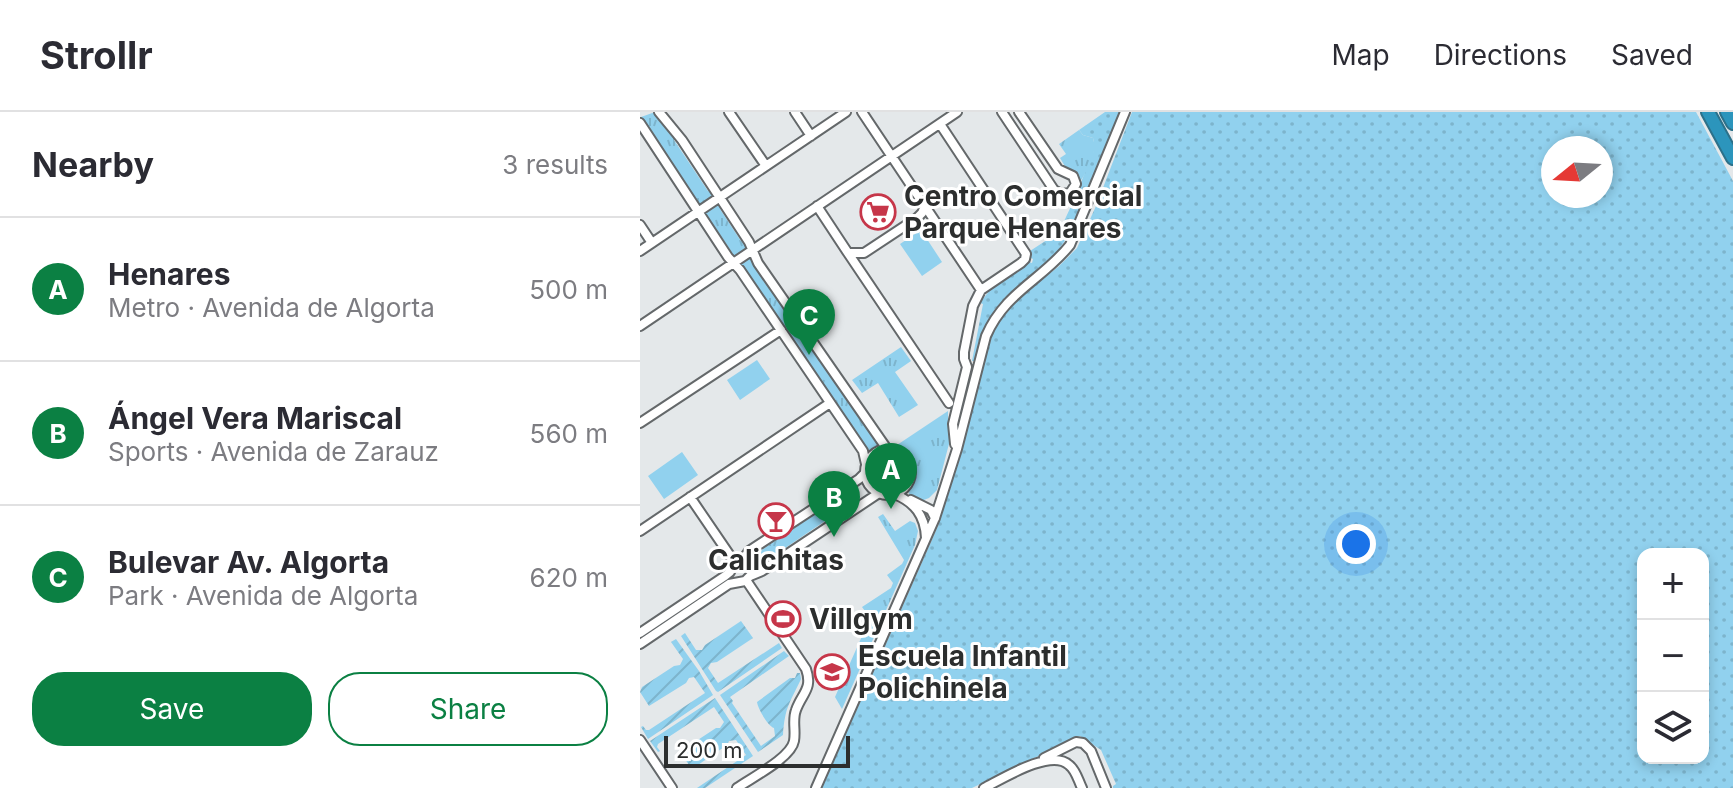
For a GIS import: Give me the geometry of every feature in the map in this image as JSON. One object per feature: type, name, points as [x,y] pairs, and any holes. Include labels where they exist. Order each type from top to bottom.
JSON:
[{"type":"highway","points":[[1708,112],[1733,158]]},
{"type":"highway","points":[[1727,112],[1733,123]]},
{"type":"street","points":[[659,112],[682,140],[753,249],[758,263],[887,449]]},
{"type":"street","points":[[729,112],[766,166]]},
{"type":"street","points":[[795,112],[811,136]]},
{"type":"street","points":[[640,251],[846,112]]},
{"type":"street","points":[[862,112],[981,290]]},
{"type":"street","points":[[640,326],[957,112]]},
{"type":"street","points":[[1002,112],[1054,190],[1061,194],[1070,193],[1076,184],[1073,176],[1058,169],[1019,112]]},
{"type":"street","points":[[816,788],[926,542],[991,325],[1009,300],[1070,245],[1125,112]]},
{"type":"street","points":[[640,123],[728,257],[863,451],[869,485],[879,493],[893,494],[931,510],[935,518]]},
{"type":"street","points":[[940,124],[1026,254],[1021,263],[981,290],[973,306],[964,352],[967,367],[953,424],[955,452]]},
{"type":"street","points":[[817,206],[949,403]]},
{"type":"street","points":[[848,253],[864,253],[917,218],[925,206]]},
{"type":"street","points":[[640,225],[652,243]]},
{"type":"street","points":[[640,422],[781,330]]},
{"type":"street","points":[[640,531],[830,403]]},
{"type":"street","points":[[640,633],[735,565],[749,551],[859,479],[873,454],[887,449],[899,452],[908,463],[910,476],[903,488],[893,494]]},
{"type":"street","points":[[914,504],[934,498],[947,479]]},
{"type":"street","points":[[903,488],[923,520],[926,542]]},
{"type":"street","points":[[640,644],[724,587],[762,571],[879,493]]},
{"type":"street","points":[[690,497],[735,565],[732,577],[744,579],[806,669],[809,682],[795,712],[793,746],[737,788]]},
{"type":"street","points":[[735,565],[750,566],[744,579]]},
{"type":"street","points":[[640,740],[672,788]]},
{"type":"street","points":[[984,788],[1080,742],[1087,746],[1106,788]]},
{"type":"street","points":[[1082,788],[1067,758],[1069,750],[1080,745],[1087,746]]},
{"type":"street","points":[[1035,763],[1056,760],[1069,764]]},
{"type":"green space","points":[[655,112],[678,139],[674,140],[708,191],[714,192],[713,198],[699,207],[692,201],[697,201],[662,147],[656,146],[641,117]]},
{"type":"green space","points":[[1105,112],[1121,112],[1076,225],[1055,255],[995,309],[984,330],[975,361],[972,361],[983,304],[980,303],[989,291],[1029,262],[1032,263],[1030,251],[1059,232],[1094,151],[1093,138],[1079,130]]},
{"type":"green space","points":[[1132,112],[1696,112],[1733,181],[1733,788],[1113,788],[1116,784],[1101,750],[1080,736],[972,788],[822,788],[938,526],[987,346],[999,319],[1015,300],[1077,248]]},
{"type":"green space","points":[[1079,130],[1093,138],[1094,144],[1091,161],[1080,182],[1078,174],[1066,168],[1060,158],[1066,154],[1059,144]]},
{"type":"green space","points":[[719,203],[741,241],[747,242],[747,248],[733,257],[710,220],[704,219],[702,213]]},
{"type":"green space","points":[[921,230],[942,262],[922,276],[900,244]]},
{"type":"green space","points":[[748,257],[753,259],[879,446],[869,455],[741,265]]},
{"type":"green space","points":[[901,347],[911,361],[895,372],[918,405],[899,417],[878,383],[862,393],[852,380]]},
{"type":"green space","points":[[757,360],[770,379],[740,400],[727,380]]},
{"type":"green space","points":[[948,411],[950,440],[937,490],[921,501],[909,494],[912,467],[907,456],[894,447]]},
{"type":"green space","points":[[682,452],[698,475],[664,499],[648,476]]},
{"type":"green space","points":[[888,454],[901,459],[906,472],[901,485],[888,490],[875,485],[870,472],[875,459]]},
{"type":"green space","points":[[853,489],[859,498],[760,565],[754,555]]},
{"type":"green space","points":[[883,514],[895,531],[910,521],[915,523],[918,531],[915,545],[842,709],[835,697],[870,618],[862,607],[891,588],[893,583],[887,575],[904,560],[878,517]]},
{"type":"green space","points":[[741,621],[753,638],[711,663],[708,668],[718,683],[779,643],[782,648],[718,692],[681,636],[685,633],[696,650],[702,650]]},
{"type":"green space","points":[[676,639],[713,695],[648,739],[641,727],[649,730],[705,693],[694,677],[649,706],[640,692],[642,687],[680,665],[683,659],[671,642]]},
{"type":"green space","points":[[784,651],[789,656],[730,697],[761,746],[775,736],[774,728],[757,702],[800,673],[801,679],[787,711],[783,735],[758,752],[720,695]]},
{"type":"green space","points":[[715,698],[753,756],[705,788],[697,788],[746,755],[736,740],[729,741],[691,768],[681,753],[720,728],[724,722],[714,707],[658,744],[660,751],[650,741]]},
{"type":"place","name":"Centro Comercial Parque Henares","points":[[878,212]]},
{"type":"place","name":"Bulevar Av. Algorta","points":[[809,355]]},
{"type":"place","name":"Henares","points":[[891,509]]},
{"type":"place","name":"Calichitas","points":[[776,521]]},
{"type":"place","name":"Ángel Vera Mariscal","points":[[834,537]]},
{"type":"place","name":"Villgym","points":[[783,619]]},
{"type":"place","name":"Escuela Infantil Polichinela","points":[[832,672]]}]
